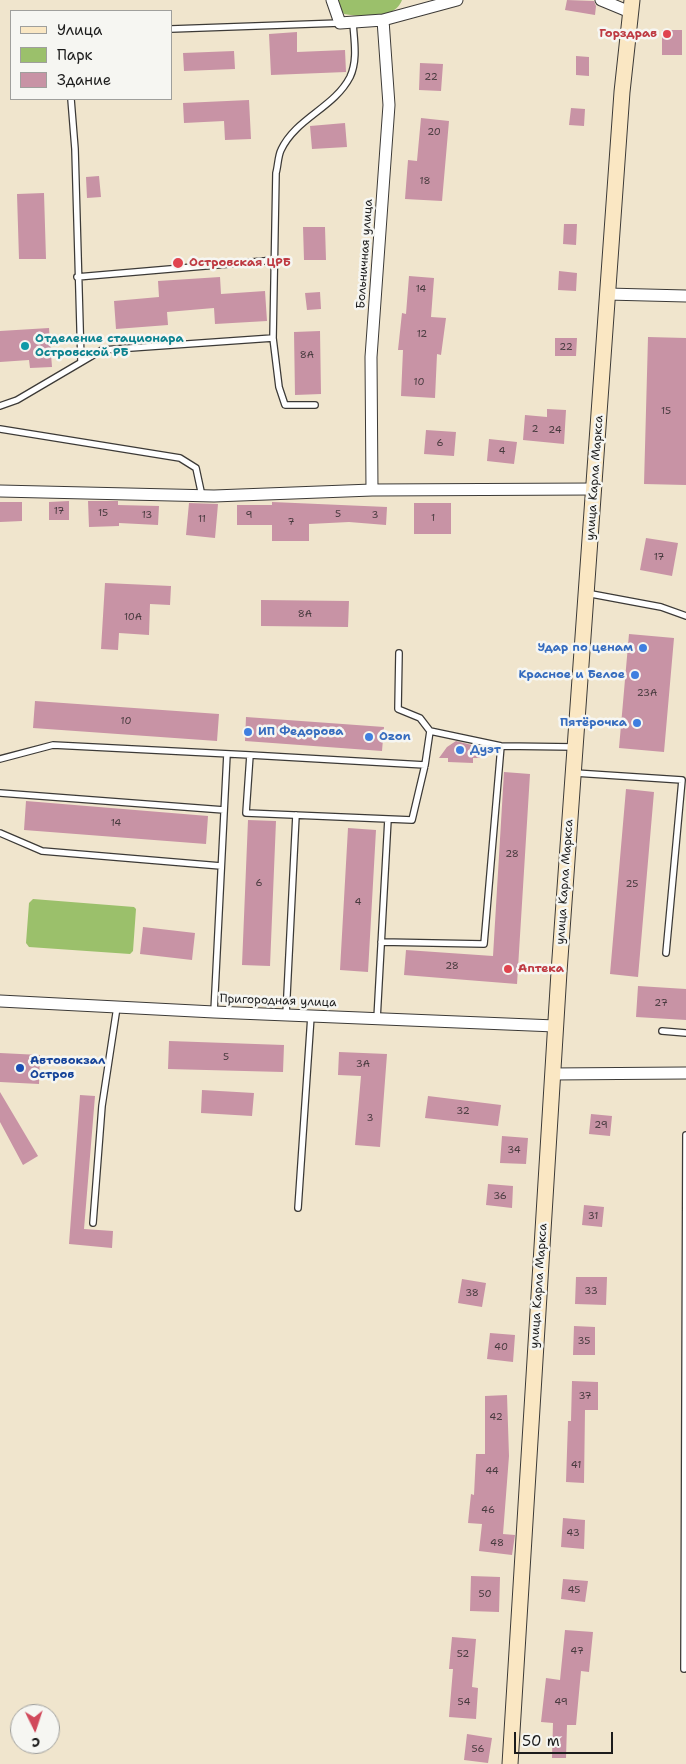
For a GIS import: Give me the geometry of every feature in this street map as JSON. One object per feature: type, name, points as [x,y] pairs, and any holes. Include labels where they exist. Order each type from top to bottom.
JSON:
[{"type":"main road","name":"улица Карла Маркса","points":[[510,1764],[552,1074],[607,294],[622,92],[631,6]]},
{"type":"street","points":[[332,0],[340,23],[383,20],[457,0]]},
{"type":"street","points":[[601,0],[631,6]]},
{"type":"street","name":"Больничная улица","points":[[372,490],[371,357],[389,105],[383,20]]},
{"type":"street","points":[[607,294],[686,296]]},
{"type":"street","points":[[0,491],[202,496],[372,490],[594,489]]},
{"type":"street","name":"Пригородная улица","points":[[0,1001],[556,1026]]},
{"type":"street","points":[[552,1074],[686,1073]]},
{"type":"lane","points":[[172,30],[340,23]]},
{"type":"lane","points":[[315,405],[285,405],[279,387],[273,338],[276,173],[280,150],[300,124],[337,95],[350,76],[355,56],[353,23]]},
{"type":"lane","points":[[71,100],[76,149],[81,362]]},
{"type":"lane","points":[[78,277],[274,260]]},
{"type":"lane","points":[[0,406],[17,400],[102,350],[273,338]]},
{"type":"lane","points":[[0,429],[180,458],[196,468],[202,496]]},
{"type":"lane","points":[[586,594],[661,607],[686,616]]},
{"type":"lane","points":[[399,653],[398,709],[420,718],[430,730],[501,746],[575,748]]},
{"type":"lane","points":[[250,755],[246,812],[412,820],[425,765],[430,730]]},
{"type":"lane","points":[[0,759],[53,745],[425,765]]},
{"type":"lane","points":[[381,942],[484,944],[501,746]]},
{"type":"lane","points":[[214,1012],[227,754]]},
{"type":"lane","points":[[573,772],[682,780],[666,953]]},
{"type":"lane","points":[[0,793],[224,810]]},
{"type":"lane","points":[[286,1015],[296,815]]},
{"type":"lane","points":[[377,1019],[388,818]]},
{"type":"lane","points":[[0,833],[42,851],[221,866]]},
{"type":"lane","points":[[93,1223],[102,1106],[117,1007]]},
{"type":"lane","points":[[298,1208],[311,1016]]},
{"type":"lane","points":[[662,1031],[686,1033]]},
{"type":"lane","points":[[684,1669],[686,1136]]},
{"type":"green space","points":[[336,0],[402,0],[392,11],[385,14],[359,16],[344,14]]},
{"type":"green space","points":[[33,899],[134,907],[136,909],[133,951],[130,954],[29,947],[26,943],[29,903]]},
{"type":"building","points":[[567,0],[594,1],[596,6],[595,15],[565,10]]},
{"type":"building","points":[[662,30],[682,30],[682,55],[662,55]]},
{"type":"building","points":[[297,32],[297,52],[345,50],[346,72],[271,75],[269,34]]},
{"type":"building","points":[[234,51],[235,69],[184,71],[183,53]]},
{"type":"building","points":[[576,56],[589,57],[589,76],[576,75]]},
{"type":"building","points":[[420,63],[443,64],[441,91],[419,90]]},
{"type":"building","points":[[249,100],[251,139],[225,140],[224,121],[184,123],[183,103]]},
{"type":"building","points":[[571,108],[585,109],[584,126],[569,125]]},
{"type":"building","points":[[421,118],[449,121],[442,201],[405,199],[408,160],[417,161]]},
{"type":"building","points":[[345,123],[347,147],[312,149],[310,126]]},
{"type":"building","points":[[99,176],[101,197],[87,198],[86,177]]},
{"type":"building","points":[[44,193],[46,259],[19,259],[17,194]]},
{"type":"building","points":[[564,224],[577,224],[576,245],[563,244]]},
{"type":"building","points":[[303,227],[325,227],[326,260],[304,260]]},
{"type":"building","points":[[559,271],[577,273],[576,291],[558,290]]},
{"type":"building","points":[[409,276],[434,278],[431,317],[446,318],[441,355],[437,354],[435,398],[401,396],[403,350],[398,350],[402,313],[406,314]]},
{"type":"building","points":[[220,277],[221,294],[265,291],[267,321],[215,324],[214,308],[167,312],[168,325],[116,329],[114,301],[159,297],[158,281]]},
{"type":"building","points":[[320,292],[321,309],[307,310],[305,293]]},
{"type":"building","name":"Отделение стационара Островской РБ","points":[[49,328],[52,367],[30,368],[29,360],[0,362],[0,331]]},
{"type":"building","points":[[320,331],[321,394],[295,395],[294,332]]},
{"type":"building","points":[[648,337],[686,338],[686,485],[644,484]]},
{"type":"building","points":[[555,338],[577,338],[576,356],[555,356]]},
{"type":"building","points":[[547,409],[566,410],[564,444],[523,440],[525,415],[547,417]]},
{"type":"building","points":[[426,430],[456,432],[454,456],[424,454]]},
{"type":"building","points":[[489,439],[517,442],[514,464],[487,461]]},
{"type":"building","points":[[69,501],[69,520],[49,520],[49,502]]},
{"type":"building","points":[[88,501],[118,501],[118,505],[159,506],[158,525],[119,523],[119,526],[89,527]]},
{"type":"building","points":[[0,502],[22,502],[22,521],[0,522]]},
{"type":"building","points":[[272,502],[387,507],[386,525],[349,522],[309,524],[309,541],[272,541],[272,525],[237,525],[237,505],[272,505]]},
{"type":"building","points":[[189,503],[218,504],[215,538],[186,535]]},
{"type":"building","points":[[414,503],[451,503],[451,534],[414,534]]},
{"type":"building","points":[[646,538],[678,543],[672,576],[640,570]]},
{"type":"building","points":[[105,583],[171,586],[170,605],[150,604],[149,635],[119,633],[118,650],[101,649]]},
{"type":"building","points":[[261,600],[349,601],[348,627],[261,626]]},
{"type":"building","points":[[629,634],[674,638],[664,752],[619,748]]},
{"type":"building","points":[[35,701],[219,714],[217,741],[33,728]]},
{"type":"building","points":[[246,717],[384,727],[382,751],[245,741]]},
{"type":"building","name":"Дуэт","points":[[456,741],[472,745],[481,758],[473,758],[473,763],[448,762],[448,758],[439,758],[447,747]]},
{"type":"building","points":[[504,772],[530,774],[517,984],[404,975],[406,950],[493,956]]},
{"type":"building","points":[[626,789],[654,792],[638,977],[610,974]]},
{"type":"building","points":[[26,801],[208,816],[206,844],[24,830]]},
{"type":"building","points":[[248,820],[276,821],[270,966],[242,965]]},
{"type":"building","points":[[348,828],[376,830],[368,972],[340,970]]},
{"type":"building","points":[[143,927],[195,933],[192,960],[140,954]]},
{"type":"building","points":[[638,986],[686,989],[686,1020],[636,1017]]},
{"type":"building","points":[[169,1041],[284,1045],[283,1072],[168,1069]]},
{"type":"building","points":[[339,1052],[387,1054],[380,1147],[355,1145],[361,1076],[338,1075]]},
{"type":"building","name":"Автовокзал Остров","points":[[0,1053],[40,1055],[39,1084],[0,1082]]},
{"type":"building","points":[[202,1090],[254,1093],[252,1116],[201,1113]]},
{"type":"building","points":[[0,1092],[38,1156],[23,1165],[0,1122]]},
{"type":"building","points":[[80,1095],[95,1096],[84,1229],[113,1231],[112,1248],[69,1244]]},
{"type":"building","points":[[428,1096],[501,1105],[498,1126],[425,1118]]},
{"type":"building","points":[[591,1114],[612,1116],[610,1136],[589,1134]]},
{"type":"building","points":[[502,1136],[528,1138],[526,1164],[500,1163]]},
{"type":"building","points":[[488,1184],[513,1186],[512,1208],[486,1205]]},
{"type":"building","points":[[584,1205],[604,1207],[602,1227],[582,1225]]},
{"type":"building","points":[[576,1277],[607,1277],[606,1305],[575,1304]]},
{"type":"building","points":[[462,1279],[486,1283],[482,1307],[458,1303]]},
{"type":"building","points":[[574,1326],[595,1327],[595,1355],[573,1355]]},
{"type":"building","points":[[490,1333],[515,1335],[513,1362],[487,1359]]},
{"type":"building","points":[[572,1381],[598,1382],[598,1410],[585,1410],[584,1483],[566,1482],[568,1421],[571,1421]]},
{"type":"building","points":[[507,1395],[509,1456],[503,1534],[515,1535],[512,1555],[479,1551],[482,1524],[468,1523],[471,1494],[474,1495],[476,1454],[485,1454],[485,1396]]},
{"type":"building","points":[[563,1518],[585,1520],[584,1549],[561,1547]]},
{"type":"building","points":[[471,1576],[500,1577],[499,1612],[470,1611]]},
{"type":"building","points":[[563,1579],[588,1581],[585,1602],[561,1599]]},
{"type":"building","points":[[565,1630],[593,1632],[589,1672],[581,1671],[576,1725],[567,1725],[566,1758],[552,1758],[553,1723],[541,1722],[546,1678],[560,1680]]},
{"type":"building","points":[[452,1637],[476,1639],[472,1687],[478,1688],[476,1719],[449,1717],[453,1669],[449,1669]]},
{"type":"building","points":[[467,1734],[492,1738],[488,1763],[464,1760]]},
{"type":"place","name":"Горздрав","points":[[667,34]]},
{"type":"place","name":"Островская ЦРБ","points":[[178,263]]},
{"type":"place","name":"Отделение стационара Островской РБ","points":[[25,346]]},
{"type":"place","name":"Удар по ценам","points":[[643,648]]},
{"type":"place","name":"Красное и Белое","points":[[635,675]]},
{"type":"place","name":"Пятёрочка","points":[[637,723]]},
{"type":"place","name":"ИП Федорова","points":[[248,732]]},
{"type":"place","name":"Ozon","points":[[369,737]]},
{"type":"place","name":"Дуэт","points":[[460,750]]},
{"type":"place","name":"Аптека","points":[[508,969]]},
{"type":"place","name":"Автовокзал Остров","points":[[20,1068]]}]
